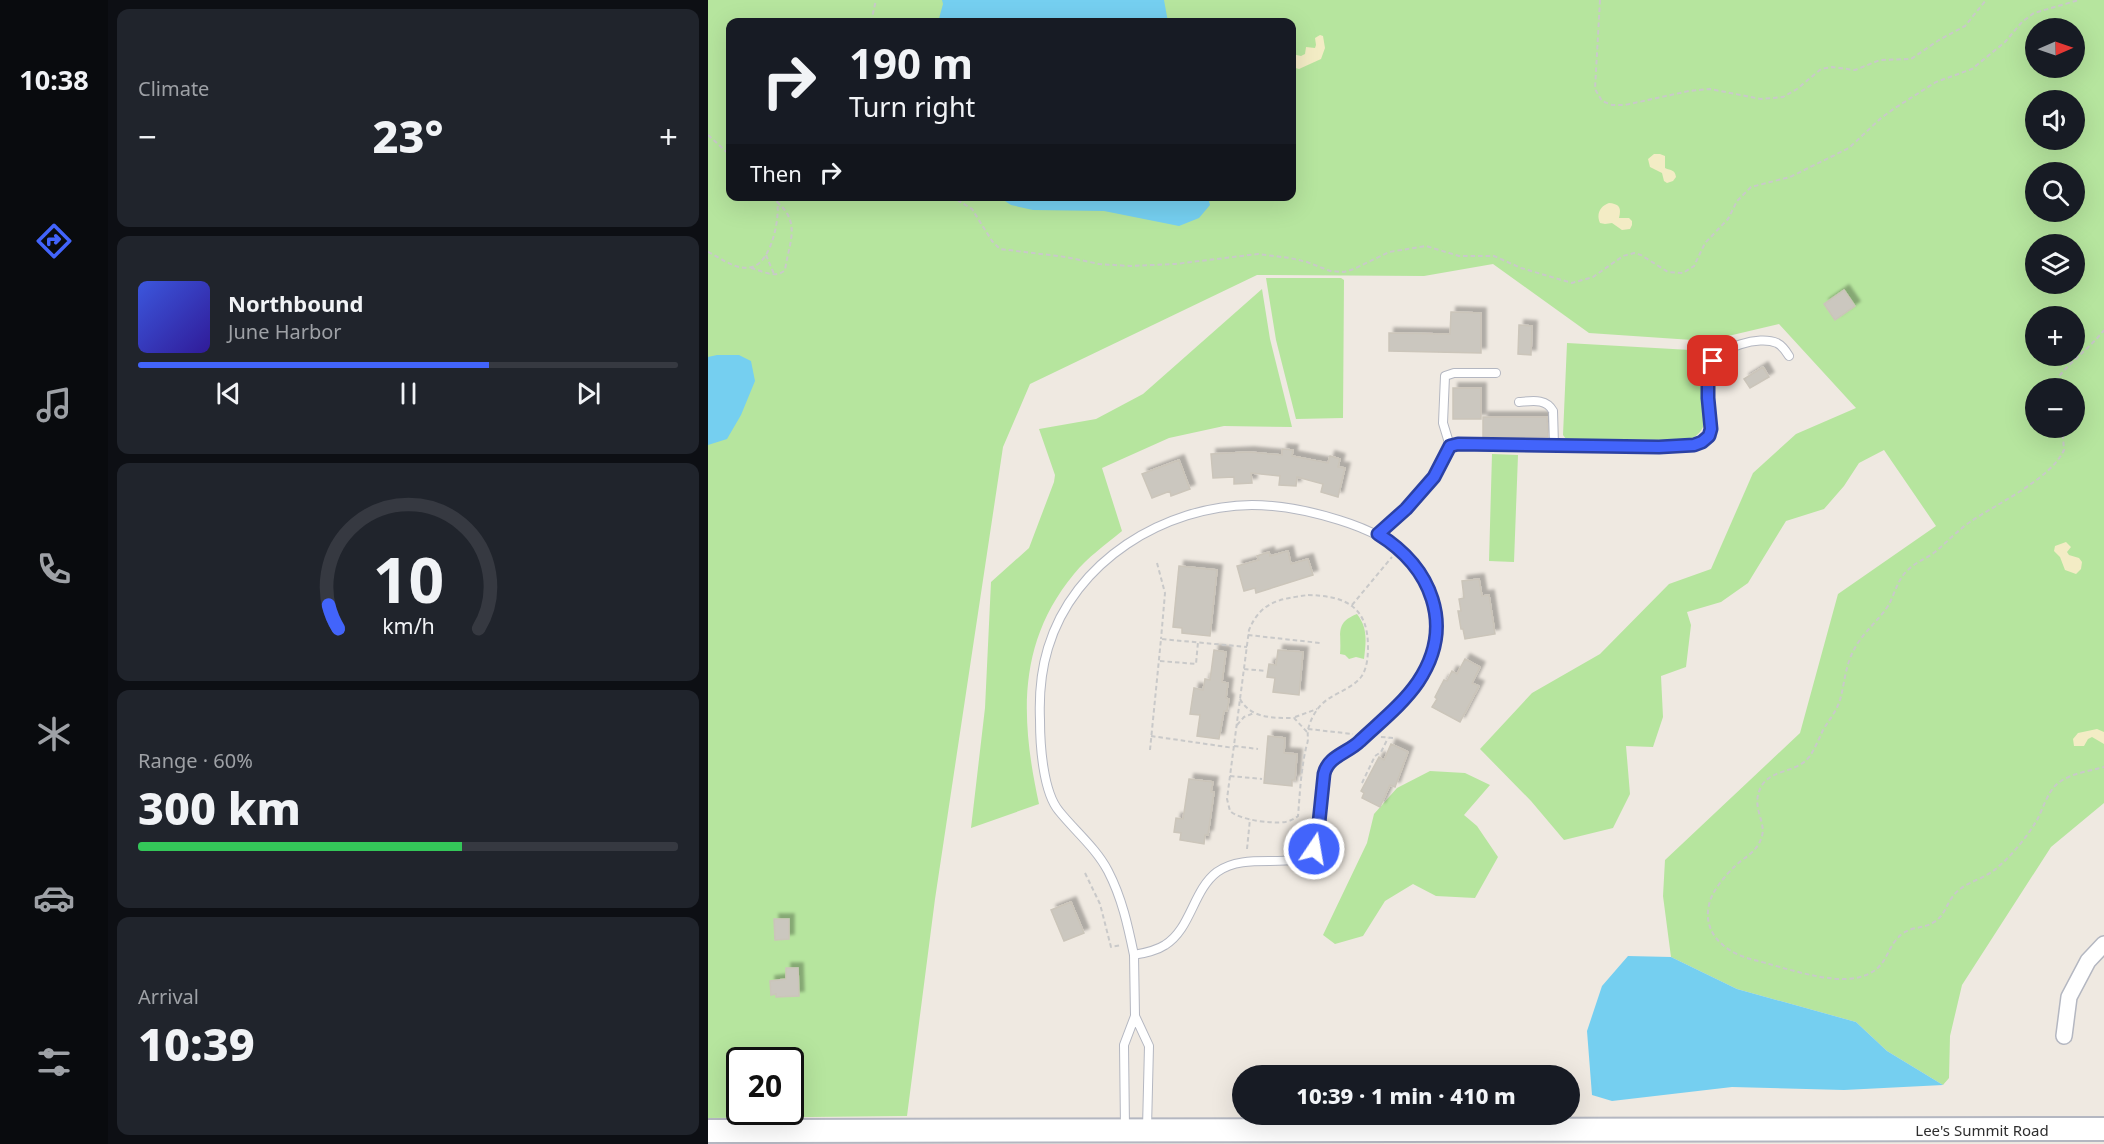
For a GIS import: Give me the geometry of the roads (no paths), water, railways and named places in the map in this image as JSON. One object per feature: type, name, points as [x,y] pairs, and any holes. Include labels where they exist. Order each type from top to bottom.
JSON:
[{"type":"main road","name":"Lee's Summit Road","points":[[708,1131],[799,1137],[1857,1137],[2104,1129]]},
{"type":"street","points":[[2064,1036],[2069,997],[2088,961],[2104,944]]},
{"type":"lane","points":[[1450,446],[1458,444],[1659,447],[1694,445],[1709,436],[1711,429],[1708,398],[1713,361],[1734,346],[1769,340],[1782,346],[1789,356]]},
{"type":"lane","points":[[1378,534],[1406,509],[1434,477],[1450,446],[1443,423],[1445,376],[1454,373],[1496,373]]},
{"type":"lane","points":[[1519,402],[1541,401],[1551,406],[1554,445]]},
{"type":"lane","points":[[1131,1136],[1124,1045],[1135,1016],[1134,956],[1120,898],[1107,870],[1097,854],[1058,810],[1053,801],[1046,772],[1040,722],[1043,672],[1054,632],[1073,596],[1099,566],[1128,544],[1153,529],[1177,519],[1216,509],[1252,506],[1291,508],[1314,512],[1378,534],[1399,548],[1419,571],[1432,598],[1436,624],[1430,659],[1417,682],[1408,694],[1353,748],[1334,758],[1327,766],[1314,849],[1298,860],[1242,861],[1216,872],[1173,938],[1157,949],[1134,956]]},
{"type":"lane","points":[[1131,1136],[1149,1046],[1135,1016]]},
{"type":"water","points":[[942,0],[1164,0],[1167,18],[939,18]]},
{"type":"water","points":[[1005,201],[1209,201],[1210,205],[1199,218],[1179,226],[1104,211],[1033,210],[1011,205]]},
{"type":"water","points":[[739,355],[751,361],[755,381],[741,415],[727,439],[708,445],[708,357]]},
{"type":"water","points":[[1628,956],[1671,957],[1737,989],[1856,1022],[1887,1051],[1943,1085],[1844,1090],[1732,1087],[1612,1101],[1592,1095],[1587,1031],[1602,986]]}]
